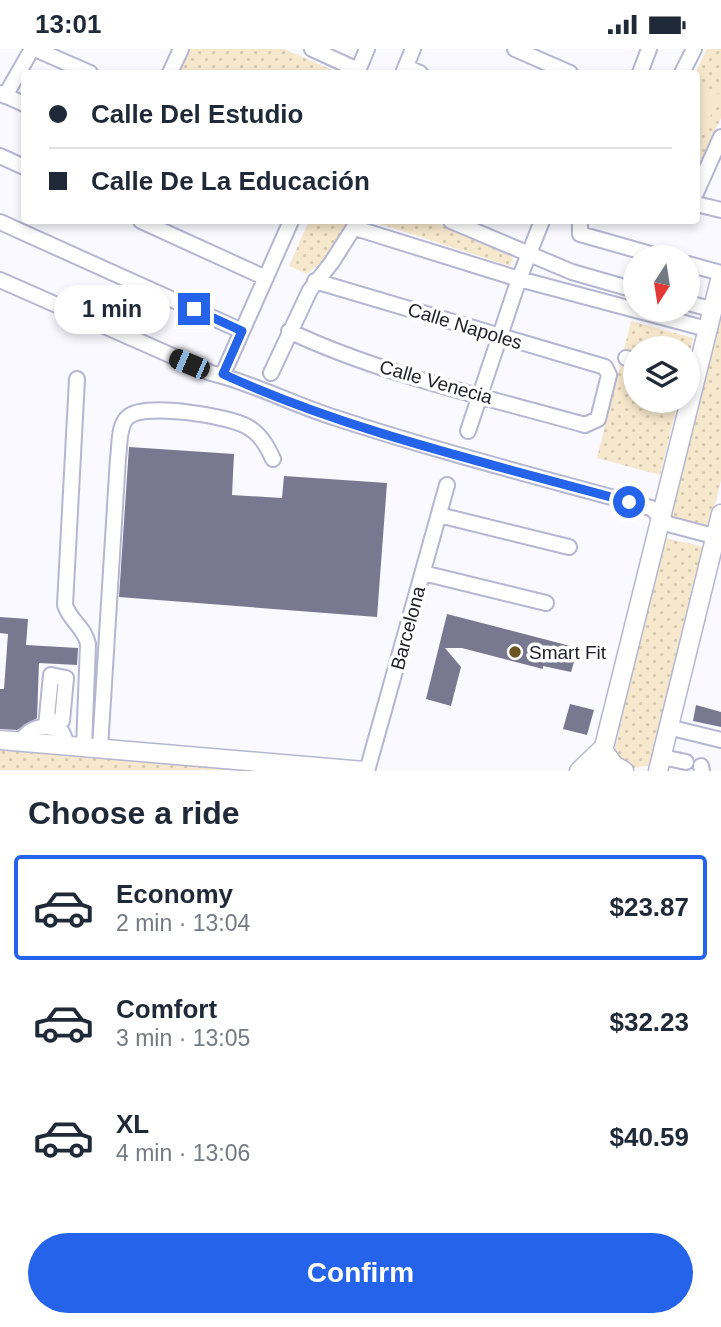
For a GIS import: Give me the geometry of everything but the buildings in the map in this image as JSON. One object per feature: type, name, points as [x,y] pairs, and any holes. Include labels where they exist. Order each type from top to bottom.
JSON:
[{"type":"main road","points":[[700,350],[721,275]]},
{"type":"main road","points":[[598,771],[683,413]]},
{"type":"main road","points":[[657,765],[718,538],[721,514]]},
{"type":"main road","points":[[0,740],[84,747],[192,763],[365,771]]},
{"type":"main road","points":[[579,771],[602,749]]},
{"type":"main road","points":[[602,749],[614,765],[624,771]]},
{"type":"street","points":[[21,103],[3,94],[33,49],[83,70]]},
{"type":"street","points":[[312,49],[353,70]]},
{"type":"street","points":[[358,70],[367,49]]},
{"type":"street","points":[[404,70],[413,49]]},
{"type":"street","points":[[515,49],[563,70]]},
{"type":"street","points":[[641,70],[649,49]]},
{"type":"street","points":[[684,70],[694,49]]},
{"type":"street","points":[[171,70],[177,50]]},
{"type":"street","points":[[700,184],[721,137]]},
{"type":"street","points":[[0,156],[21,166]]},
{"type":"street","points":[[700,205],[721,210]]},
{"type":"street","points":[[0,222],[242,331]]},
{"type":"street","points":[[148,224],[266,278]]},
{"type":"street","points":[[223,374],[266,278],[286,224]]},
{"type":"street","points":[[271,373],[315,281],[357,224],[519,279],[623,306]]},
{"type":"street","points":[[458,224],[572,272],[623,287]]},
{"type":"street","points":[[468,431],[519,279],[541,224]]},
{"type":"street","points":[[579,224],[578,232],[585,237],[623,247]]},
{"type":"street","points":[[700,268],[721,275]]},
{"type":"street","points":[[0,280],[211,373],[223,374],[281,400],[456,455],[651,508],[668,524],[718,538]]},
{"type":"street","name":"Calle Napoles","points":[[315,281],[605,367],[609,375],[598,419],[585,425]]},
{"type":"street","points":[[700,306],[711,309]]},
{"type":"street","points":[[681,322],[707,329]]},
{"type":"street","name":"Calle Venecia","points":[[289,331],[323,347],[585,425]]},
{"type":"street","points":[[77,379],[65,605],[69,617],[87,636],[84,747]]},
{"type":"street","points":[[84,747],[118,458],[125,419],[132,414],[155,411],[233,421],[256,433],[273,459]]},
{"type":"street","name":"Barcelona","points":[[365,771],[447,485]]},
{"type":"street","points":[[439,515],[569,547]]},
{"type":"street","points":[[423,573],[546,603]]},
{"type":"street","points":[[20,741],[31,730],[47,724],[84,747]]},
{"type":"street","points":[[668,727],[721,740]]},
{"type":"street","points":[[657,765],[686,762]]},
{"type":"shaded area","points":[[190,49],[284,49],[332,70],[180,70]]},
{"type":"shaded area","points":[[707,49],[721,49],[721,118],[700,162],[700,70],[696,70]]},
{"type":"shaded area","points":[[702,86],[721,95],[702,133],[700,132]]},
{"type":"shaded area","points":[[308,224],[349,224],[327,257],[307,274],[289,266]]},
{"type":"shaded area","points":[[380,224],[439,224],[513,257],[510,266]]},
{"type":"shaded area","points":[[721,316],[721,480],[710,526],[670,517],[696,413],[700,413],[700,399]]},
{"type":"shaded area","points":[[631,322],[635,322],[686,336],[627,336]]},
{"type":"shaded area","points":[[623,353],[623,413],[675,413],[660,475],[597,458]]},
{"type":"shaded area","points":[[665,538],[705,547],[650,765],[629,769],[613,755]]},
{"type":"shaded area","points":[[0,749],[277,770],[0,770]]},
{"type":"place","name":"Smart Fit","points":[[515,652]]},
{"type":"route","points":[[194,309],[242,331],[223,374],[281,400],[456,455],[629,502]]}]
